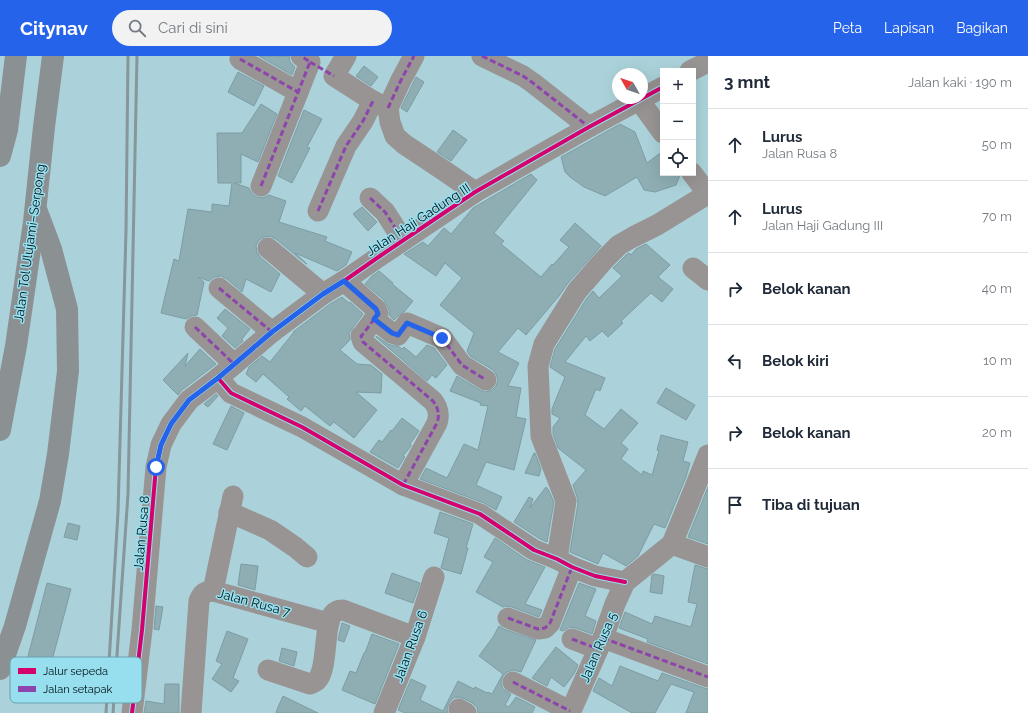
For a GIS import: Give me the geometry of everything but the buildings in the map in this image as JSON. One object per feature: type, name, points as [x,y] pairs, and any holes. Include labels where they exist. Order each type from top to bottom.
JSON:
[{"type":"highway","points":[[0,74],[3,56]]},
{"type":"highway","points":[[0,156],[6,130],[16,56]]},
{"type":"highway","name":"Jalan Tol Ulujami–Serpong","points":[[0,430],[16,346],[36,209],[44,127],[54,56]]},
{"type":"highway","points":[[0,669],[15,626],[50,501],[58,454],[68,371],[67,309],[51,249],[36,209]]},
{"type":"highway","points":[[0,646],[15,626]]},
{"type":"street","points":[[336,78],[346,56]]},
{"type":"street","points":[[318,211],[346,146],[363,121],[381,105],[401,80],[414,56]]},
{"type":"street","points":[[482,56],[533,82],[589,127]]},
{"type":"street","points":[[240,59],[298,92]]},
{"type":"street","points":[[261,186],[298,92],[306,59],[381,105],[390,122],[395,136],[404,144],[475,192]]},
{"type":"street","name":"Jalan Haji Gadung III","points":[[648,95],[660,89]]},
{"type":"street","name":"Jalan Haji Gadung III","points":[[218,378],[272,332],[323,294],[475,192],[632,104]]},
{"type":"street","points":[[642,104],[660,129]]},
{"type":"street","points":[[508,618],[538,629],[544,628],[550,623],[565,563],[566,500],[541,436],[538,366],[544,344],[578,291],[603,261],[620,245],[708,194],[694,176]]},
{"type":"street","points":[[370,198],[385,212],[403,240]]},
{"type":"street","points":[[268,248],[323,294]]},
{"type":"street","points":[[344,281],[376,309],[378,314],[361,336],[363,342],[433,400],[437,407],[439,415],[438,423],[403,485]]},
{"type":"street","points":[[219,288],[272,332]]},
{"type":"street","points":[[374,319],[392,333],[398,335],[407,323],[442,338],[462,365],[486,380]]},
{"type":"street","points":[[195,327],[234,364]]},
{"type":"street","points":[[218,378],[231,393],[302,427],[403,485],[480,514],[534,550],[596,576],[626,582],[672,544],[708,455]]},
{"type":"street","name":"Jalan Rusa 8","points":[[139,657],[156,467],[161,445],[171,424],[189,400],[218,378]]},
{"type":"street","points":[[213,591],[231,504],[295,547],[307,557]]},
{"type":"street","points":[[672,544],[708,557]]},
{"type":"street","name":"Jalan Rusa 6","points":[[384,713],[415,637],[434,577]]},
{"type":"street","name":"Jalan Rusa 5","points":[[570,712],[600,644],[615,604],[626,582]]},
{"type":"street","name":"Jalan Rusa 7","points":[[192,713],[200,601],[201,595],[207,591],[213,591],[329,623]]},
{"type":"street","points":[[268,670],[310,684],[315,682],[322,670],[330,619],[336,611],[343,610],[415,637]]},
{"type":"street","points":[[572,639],[600,644],[708,677]]},
{"type":"street","points":[[513,682],[570,712]]},
{"type":"street","name":"Jalan Rusa 8","points":[[132,713],[133,703]]},
{"type":"railway","points":[[109,657],[118,512],[126,231],[128,56]]},
{"type":"railway","points":[[117,657],[128,494],[137,56]]},
{"type":"railway","points":[[106,713],[107,703]]},
{"type":"railway","points":[[113,713],[114,703]]},
{"type":"marked path","points":[[261,186],[310,62],[301,56]]},
{"type":"marked path","points":[[388,108],[414,56]]},
{"type":"marked path","points":[[482,56],[523,76],[589,127]]},
{"type":"marked path","points":[[240,59],[298,92]]},
{"type":"marked path","points":[[310,62],[334,76]]},
{"type":"marked path","points":[[318,211],[346,146],[363,121],[373,101]]},
{"type":"marked path","points":[[370,198],[385,212],[403,240]]},
{"type":"marked path","points":[[344,281],[376,309],[378,314],[361,336],[363,342],[433,401],[437,409],[437,423],[403,485]]},
{"type":"marked path","points":[[219,288],[272,332]]},
{"type":"marked path","points":[[374,319],[392,333],[398,335],[407,323],[442,338],[462,365],[486,380]]},
{"type":"marked path","points":[[195,327],[234,364]]},
{"type":"marked path","points":[[508,618],[538,629],[545,628],[550,623],[572,567]]},
{"type":"marked path","points":[[603,638],[708,677]]},
{"type":"marked path","points":[[572,639],[598,649]]},
{"type":"marked path","points":[[513,682],[570,711]]},
{"type":"cycle path","points":[[139,657],[156,467],[161,445],[171,424],[189,400],[218,378],[272,332],[323,294],[475,192],[660,89]]},
{"type":"cycle path","points":[[218,378],[231,393],[302,427],[403,485],[480,514],[534,550],[572,567],[595,576],[625,582]]},
{"type":"cycle path","points":[[132,713],[133,703]]},
{"type":"route","points":[[156,467],[161,445],[171,424],[189,400],[218,378],[272,332],[323,294],[344,281],[376,309],[378,314],[374,319],[392,333],[398,335],[407,323],[442,338]]}]
